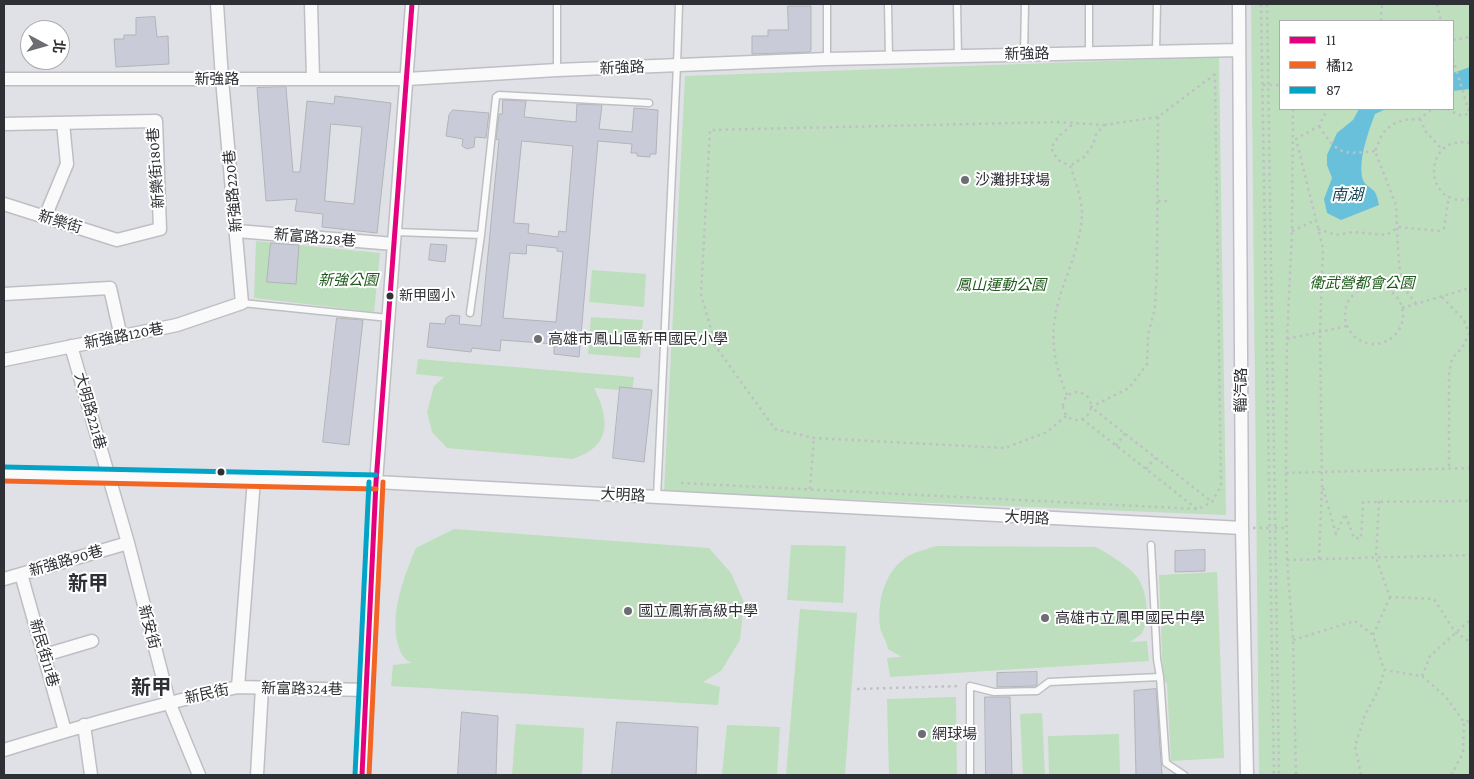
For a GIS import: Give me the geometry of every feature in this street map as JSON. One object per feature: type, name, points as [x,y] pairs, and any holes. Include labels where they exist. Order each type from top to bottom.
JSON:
[{"type":"street","name":"新強路220巷","points":[[218,4],[222,79],[242,303]]},
{"type":"street","points":[[311,4],[313,78]]},
{"type":"street","points":[[362,775],[376,482],[412,4]]},
{"type":"street","name":"輜汽路","points":[[1239,4],[1242,528],[1247,775]]},
{"type":"street","name":"新強路","points":[[4,75],[4,80],[407,78],[827,59],[1239,50]]},
{"type":"street","name":"新樂街180巷","points":[[4,124],[156,121],[160,230],[117,240]]},
{"type":"street","points":[[45,217],[66,164],[63,123]]},
{"type":"street","name":"新樂街","points":[[4,204],[117,240]]},
{"type":"street","name":"新富路228巷","points":[[237,231],[395,238]]},
{"type":"street","points":[[4,294],[110,288],[121,337]]},
{"type":"street","name":"新強路120巷","points":[[4,360],[177,325],[242,303]]},
{"type":"street","name":"大明路221巷","points":[[71,346],[108,476]]},
{"type":"street","name":"大明路","points":[[4,474],[376,482],[1242,528]]},
{"type":"street","name":"新安街","points":[[108,476],[128,543],[169,702],[199,775]]},
{"type":"street","name":"新民街","points":[[4,750],[84,725],[169,702],[238,687],[254,479]]},
{"type":"street","name":"新強路90巷","points":[[4,579],[128,543]]},
{"type":"street","name":"新民街11巷","points":[[22,574],[65,731]]},
{"type":"street","points":[[45,655],[92,641]]},
{"type":"street","name":"新富路324巷","points":[[238,687],[366,690]]},
{"type":"street","points":[[257,775],[262,688]]},
{"type":"street","points":[[84,725],[91,775]]},
{"type":"lane","points":[[556,4],[557,70]]},
{"type":"lane","points":[[657,496],[678,65],[679,4]]},
{"type":"lane","points":[[826,4],[827,59]]},
{"type":"lane","points":[[888,4],[889,57]]},
{"type":"lane","points":[[957,4],[958,56]]},
{"type":"lane","points":[[1024,4],[1024,54]]},
{"type":"lane","points":[[1089,4],[1089,53]]},
{"type":"lane","points":[[1156,51],[1157,4]]},
{"type":"lane","points":[[470,313],[481,235],[496,97],[499,95],[649,103]]},
{"type":"lane","points":[[395,238],[481,235]]},
{"type":"lane","points":[[242,303],[389,318]]},
{"type":"lane","points":[[1151,545],[1156,659],[1160,678],[1166,763],[1184,775]]},
{"type":"lane","points":[[970,775],[970,686],[994,692],[1037,691],[1049,682],[1160,678]]},
{"type":"path","points":[[1261,4],[1274,775]]},
{"type":"path","points":[[1267,4],[1279,775]]},
{"type":"path","points":[[1381,20],[1382,4]]},
{"type":"path","points":[[1437,4],[1441,20]]},
{"type":"path","points":[[1454,40],[1470,37]]},
{"type":"path","points":[[1449,110],[1455,114],[1470,114],[1454,63]]},
{"type":"path","points":[[680,483],[1198,510],[1212,502],[1221,486],[1215,74],[1158,117],[1104,125],[1057,122],[710,130],[701,294],[716,347],[775,429],[814,438],[1005,448],[1046,432],[1066,416]]},
{"type":"path","points":[[1263,85],[1279,85]]},
{"type":"path","points":[[1293,110],[1292,231],[1287,339],[1286,528],[1293,640],[1296,775]]},
{"type":"path","points":[[1319,559],[1322,486],[1320,331],[1323,248],[1296,139],[1320,126],[1327,110]]},
{"type":"path","points":[[1416,304],[1405,289],[1400,272],[1396,205],[1375,151],[1382,134],[1391,125],[1402,120],[1420,119],[1431,110]]},
{"type":"path","points":[[1091,407],[1129,388],[1147,364],[1148,335],[1155,308],[1158,117]]},
{"type":"path","points":[[1420,119],[1426,132],[1442,150]]},
{"type":"path","points":[[1067,395],[1058,374],[1053,343],[1055,318],[1063,286],[1075,255],[1082,213],[1070,166],[1058,160],[1051,148],[1058,137],[1075,123]]},
{"type":"path","points":[[1070,166],[1084,156],[1093,145],[1096,136],[1104,125]]},
{"type":"path","points":[[1320,126],[1331,145],[1342,151],[1354,154],[1375,151]]},
{"type":"path","points":[[1470,143],[1454,143],[1442,150],[1435,161],[1434,174],[1438,187],[1449,196],[1458,200],[1470,199]]},
{"type":"path","points":[[1318,230],[1336,235],[1353,232],[1387,235],[1398,228],[1442,230],[1445,223],[1449,196]]},
{"type":"path","points":[[1158,201],[1171,201]]},
{"type":"path","points":[[1292,231],[1316,220]]},
{"type":"path","points":[[1365,287],[1384,287],[1392,292],[1402,308],[1400,327],[1395,335],[1387,341],[1378,344],[1368,344],[1359,340],[1347,326],[1344,317],[1350,298],[1365,287]]},
{"type":"path","points":[[1402,308],[1470,288]]},
{"type":"path","points":[[1442,297],[1464,320],[1469,334],[1462,348],[1451,362],[1449,374],[1449,469]]},
{"type":"path","points":[[1287,339],[1347,326]]},
{"type":"path","points":[[1071,392],[1080,392],[1088,397],[1091,407],[1088,416],[1075,420],[1066,416],[1062,408],[1064,399],[1071,392]]},
{"type":"path","points":[[1091,407],[1212,502]]},
{"type":"path","points":[[1082,419],[1198,510]]},
{"type":"path","points":[[1116,446],[1125,433]]},
{"type":"path","points":[[810,489],[814,438]]},
{"type":"path","points":[[1146,469],[1155,458]]},
{"type":"path","points":[[1286,473],[1470,468]]},
{"type":"path","points":[[1322,486],[1336,534],[1345,514],[1354,538],[1361,538],[1363,502],[1470,501]]},
{"type":"path","points":[[1373,635],[1390,596],[1376,558],[1379,501]]},
{"type":"path","points":[[1242,528],[1286,528]]},
{"type":"path","points":[[1287,560],[1470,555]]},
{"type":"path","points":[[1390,596],[1434,599],[1455,632],[1470,642]]},
{"type":"path","points":[[1293,640],[1356,620],[1373,635],[1384,670],[1378,691],[1365,715],[1355,746],[1360,775]]},
{"type":"path","points":[[1422,676],[1430,656],[1470,620]]},
{"type":"path","points":[[1384,670],[1422,676],[1446,697],[1464,722],[1462,754],[1450,775]]},
{"type":"path","points":[[856,689],[970,686]]},
{"type":"path","points":[[1464,722],[1470,721]]},
{"type":"green space","name":"衛武營都會公園","points":[[1251,4],[1470,4],[1470,775],[1259,775]]},
{"type":"green space","name":"鳳山運動公園","points":[[1219,57],[1226,515],[664,492],[685,76]]},
{"type":"green space","name":"新強公園","points":[[256,241],[380,253],[374,312],[254,298]]},
{"type":"green space","points":[[592,270],[646,274],[644,307],[589,302]]},
{"type":"green space","points":[[591,317],[643,320],[640,358],[588,354]]},
{"type":"green space","points":[[418,359],[634,377],[632,391],[594,388],[603,412],[604,429],[602,437],[591,450],[573,459],[447,448],[432,432],[427,412],[434,386],[444,377],[416,374]]},
{"type":"green space","points":[[454,529],[709,548],[731,573],[744,602],[740,640],[721,671],[703,682],[720,687],[718,705],[391,686],[393,665],[411,663],[402,655],[397,642],[396,615],[398,601],[411,560],[416,548]]},
{"type":"green space","points":[[791,545],[846,546],[843,603],[787,600]]},
{"type":"green space","points":[[936,546],[1096,547],[1126,566],[1136,575],[1142,585],[1146,599],[1146,621],[1142,633],[1130,642],[1147,641],[1149,661],[890,677],[887,658],[902,657],[888,649],[881,630],[879,617],[884,586],[894,568],[901,561],[910,555]]},
{"type":"green space","points":[[1217,572],[1224,758],[1171,761],[1167,684],[1163,679],[1159,575]]},
{"type":"green space","points":[[800,609],[857,613],[845,775],[786,775]]},
{"type":"green space","name":"網球場","points":[[956,697],[957,775],[889,775],[887,699]]},
{"type":"green space","points":[[1042,713],[1045,775],[1023,775],[1020,714]]},
{"type":"green space","points":[[516,724],[584,728],[582,775],[512,775]]},
{"type":"green space","points":[[727,725],[780,727],[777,775],[722,775]]},
{"type":"green space","points":[[1119,734],[1120,775],[1049,775],[1048,736]]},
{"type":"water","points":[[1470,67],[1470,89],[1454,91],[1454,73]]},
{"type":"water","name":"南湖","points":[[1358,110],[1384,110],[1375,114],[1364,146],[1362,164],[1363,180],[1375,192],[1379,205],[1341,220],[1327,213],[1324,199],[1332,178],[1327,165],[1327,155],[1337,133],[1353,120]]},
{"type":"building","points":[[788,6],[811,6],[810,52],[752,54],[752,36],[768,36],[768,30],[788,30]]},
{"type":"building","points":[[155,17],[157,37],[168,36],[169,64],[116,67],[114,39],[124,39],[124,35],[136,35],[136,18]]},
{"type":"building","points":[[286,87],[293,172],[300,172],[307,101],[334,104],[335,96],[391,103],[377,233],[322,227],[323,214],[295,211],[297,199],[266,201],[257,88]],"holes":[[[331,124],[362,127],[354,204],[325,201]]]},
{"type":"building","points":[[503,100],[526,101],[524,117],[576,122],[577,104],[602,105],[599,129],[632,132],[634,108],[658,110],[656,154],[650,154],[650,157],[637,156],[637,153],[631,153],[632,144],[598,141],[579,357],[554,354],[554,344],[501,340],[500,351],[472,348],[471,352],[427,347],[430,323],[445,324],[446,318],[451,315],[460,316],[459,324],[481,326],[499,140],[496,139],[499,114],[502,114]],"holes":[[[522,141],[573,146],[566,232],[559,231],[558,237],[528,233],[529,224],[514,223]],[[527,245],[557,248],[557,251],[563,252],[556,322],[503,318],[510,253],[526,254]]]},
{"type":"building","points":[[453,110],[489,113],[486,138],[475,137],[474,147],[467,149],[462,146],[463,139],[446,136],[449,115]]},
{"type":"building","points":[[271,243],[299,245],[296,284],[267,282]]},
{"type":"building","points":[[431,244],[447,245],[445,262],[429,260]]},
{"type":"building","points":[[337,318],[363,320],[349,445],[323,442]]},
{"type":"building","points":[[620,387],[652,390],[644,462],[613,458]]},
{"type":"building","points":[[1205,550],[1205,571],[1175,572],[1175,551]]},
{"type":"building","points":[[1037,672],[1037,685],[1035,686],[997,687],[997,673]]},
{"type":"building","points":[[1156,689],[1162,775],[1136,775],[1134,691]]},
{"type":"building","points":[[985,697],[1010,697],[1012,775],[986,775]]},
{"type":"building","points":[[462,712],[498,716],[496,775],[458,775]]},
{"type":"building","points":[[617,722],[698,727],[696,775],[612,775]]},
{"type":"transit line","name":"11","points":[[362,775],[376,482],[412,4]]},
{"type":"transit line","name":"87","points":[[4,467],[376,475]]},
{"type":"transit line","name":"橘12","points":[[4,481],[376,489]]},
{"type":"transit line","name":"87","points":[[355,775],[369,482]]},
{"type":"transit line","name":"橘12","points":[[369,775],[383,482]]},
{"type":"place","name":"沙灘排球場","points":[[965,180]]},
{"type":"place","name":"新甲國小","points":[[390,296]]},
{"type":"place","name":"高雄市鳳山區新甲國民小學","points":[[538,339]]},
{"type":"place","name":"國立鳳新高級中學","points":[[628,611]]},
{"type":"place","name":"高雄市立鳳甲國民中學","points":[[1045,618]]},
{"type":"place","name":"網球場","points":[[922,734]]},
{"type":"district","name":"新甲","points":[[88,584]]},
{"type":"district","name":"新甲","points":[[151,688]]}]
